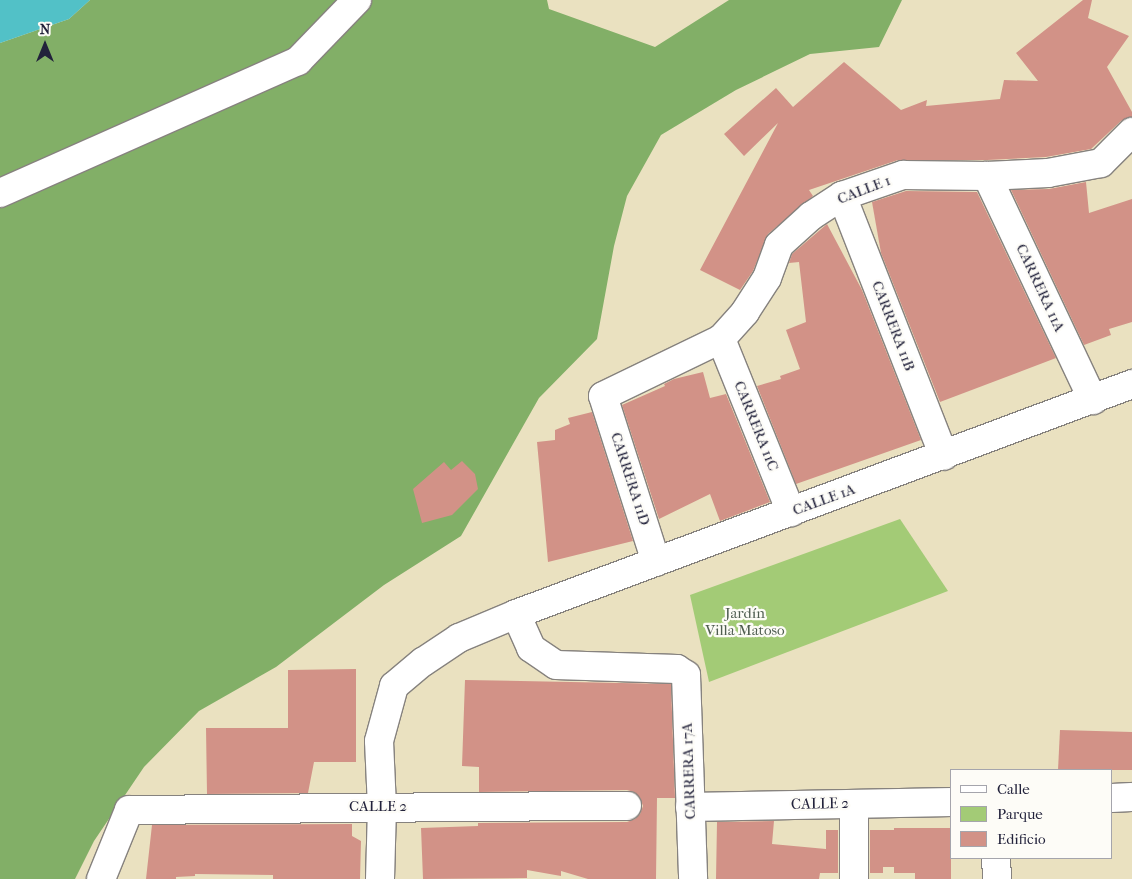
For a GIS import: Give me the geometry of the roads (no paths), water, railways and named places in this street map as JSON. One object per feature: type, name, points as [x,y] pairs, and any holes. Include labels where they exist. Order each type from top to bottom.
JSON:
[{"type":"street","points":[[0,193],[298,61],[358,0]]},
{"type":"street","name":"CALLE 1","points":[[603,396],[721,339],[746,312],[767,278],[779,245],[811,216],[842,196],[903,175],[987,176],[1048,173],[1101,163],[1132,132]]},
{"type":"street","name":"CARRERA 11A","points":[[987,176],[1093,400]]},
{"type":"street","name":"CARRERA 11B","points":[[842,196],[944,456]]},
{"type":"street","name":"CARRERA 11C","points":[[721,339],[790,512]]},
{"type":"street","name":"CALLE 1A","points":[[380,879],[382,807],[379,741],[394,686],[423,662],[459,638],[516,614],[944,456],[1132,384]]},
{"type":"street","name":"CARRERA 11D","points":[[603,396],[656,562]]},
{"type":"street","name":"CARRERA 17A","points":[[516,614],[531,648],[556,665],[676,669],[686,674],[693,879]]},
{"type":"street","points":[[1112,798],[1132,797]]},
{"type":"street","name":"CALLE 2","points":[[690,807],[950,802]]},
{"type":"street","points":[[854,804],[854,879]]},
{"type":"street","name":"CALLE 2","points":[[101,879],[129,810],[627,806]]},
{"type":"street","points":[[996,859],[997,879]]},
{"type":"water","points":[[0,0],[90,0],[69,19],[0,43]]},
{"type":"park label","name":"Jardín Villa Matoso","points":[[745,622]]}]
